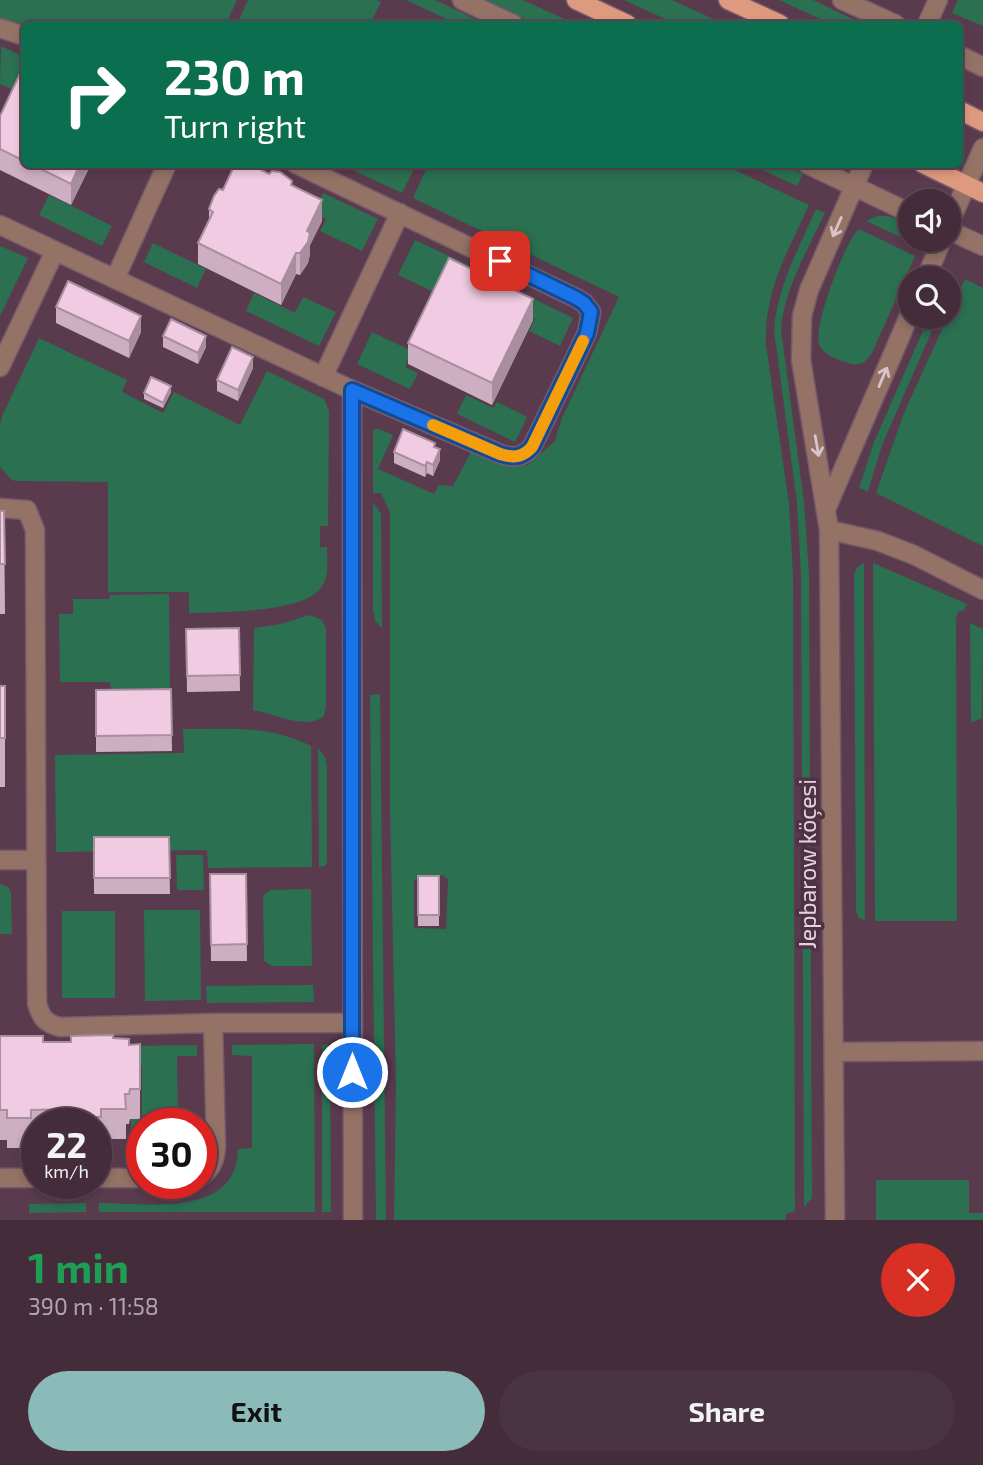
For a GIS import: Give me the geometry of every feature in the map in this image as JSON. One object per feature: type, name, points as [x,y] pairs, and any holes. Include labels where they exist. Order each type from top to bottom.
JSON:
[{"type":"main road","points":[[576,0],[621,21]]},
{"type":"main road","points":[[728,0],[774,21]]},
{"type":"main road","points":[[963,112],[983,122]]},
{"type":"main road","points":[[931,168],[975,189]]},
{"type":"street","points":[[462,0],[507,21]]},
{"type":"street","points":[[842,0],[888,21]]},
{"type":"street","points":[[928,21],[938,0]]},
{"type":"street","points":[[0,28],[21,35]]},
{"type":"street","points":[[963,57],[983,67]]},
{"type":"street","points":[[961,209],[975,189],[983,148]]},
{"type":"street","points":[[115,279],[165,168]]},
{"type":"street","points":[[0,225],[352,390],[500,454],[509,457],[522,456],[532,447],[590,323],[591,312],[584,303],[304,168]]},
{"type":"street","points":[[815,168],[898,207]]},
{"type":"street","name":"Jepbarow köçesi","points":[[835,1220],[830,530],[801,360],[800,338],[809,290],[862,168]]},
{"type":"street","points":[[323,377],[400,213]]},
{"type":"street","points":[[961,235],[983,246]]},
{"type":"street","points":[[0,367],[55,251]]},
{"type":"street","points":[[827,507],[904,329]]},
{"type":"street","points":[[352,390],[353,1220]]},
{"type":"street","points":[[0,508],[27,510],[35,530],[37,1003],[40,1017],[48,1024],[60,1027],[352,1023]]},
{"type":"street","points":[[830,530],[878,541],[914,555],[983,590]]},
{"type":"street","points":[[0,860],[36,860]]},
{"type":"street","points":[[213,1023],[215,1108]]},
{"type":"street","points":[[834,1052],[983,1051]]},
{"type":"street","points":[[0,1178],[21,1178]]},
{"type":"green space","points":[[0,0],[237,0],[227,21],[21,21],[21,23],[0,19]]},
{"type":"green space","points":[[248,0],[381,2],[372,21],[238,21]]},
{"type":"green space","points":[[406,0],[435,0],[480,21],[451,21]]},
{"type":"green space","points":[[483,0],[523,0],[568,21],[528,21]]},
{"type":"green space","points":[[624,0],[672,0],[718,21],[670,21]]},
{"type":"green space","points":[[779,0],[813,0],[857,21],[824,21]]},
{"type":"green space","points":[[958,0],[983,0],[983,26],[952,13]]},
{"type":"green space","points":[[1,46],[21,56],[21,68],[11,89],[0,84]]},
{"type":"green space","points":[[348,168],[414,168],[402,193]]},
{"type":"green space","points":[[427,168],[730,168],[809,205],[778,273],[766,325],[766,345],[789,504],[793,575],[795,1211],[786,1214],[786,1220],[394,1220],[396,1083],[390,812],[390,512],[381,493],[373,493],[373,429],[393,435],[378,469],[434,494],[439,485],[453,486],[471,452],[475,450],[519,466],[528,465],[555,441],[562,418],[619,297],[413,198]],"holes":[[[442,875],[448,879],[446,929],[414,928],[414,880]]]},
{"type":"green space","points":[[758,168],[790,168],[803,174],[797,186]]},
{"type":"green space","points":[[323,193],[378,219],[362,251],[320,231],[326,219],[313,213]]},
{"type":"green space","points":[[49,195],[112,226],[102,246],[39,215]]},
{"type":"green space","points":[[816,209],[825,213],[792,284],[781,330],[804,502],[809,574],[812,1198],[804,1207],[801,574],[797,503],[774,330],[784,283]]},
{"type":"green space","points":[[877,216],[898,220],[898,236],[866,221]]},
{"type":"green space","points":[[859,229],[898,248],[898,252],[915,256],[911,266],[898,266],[898,294],[872,353],[867,360],[857,364],[826,353],[819,344],[818,334],[832,284],[853,236]]},
{"type":"green space","points":[[415,240],[468,265],[460,281],[438,294],[398,275]]},
{"type":"green space","points":[[153,243],[206,269],[197,288],[144,262]]},
{"type":"green space","points":[[0,246],[28,258],[0,316]]},
{"type":"green space","points":[[965,279],[983,288],[983,546],[876,493],[904,413],[942,329],[961,329],[961,288]]},
{"type":"green space","points":[[254,293],[295,313],[303,297],[336,312],[319,346],[246,311]]},
{"type":"green space","points":[[530,297],[573,318],[560,346],[529,331],[535,319],[522,313]]},
{"type":"green space","points":[[924,329],[933,329],[882,445],[868,491],[859,488],[874,442]]},
{"type":"green space","points":[[372,332],[412,351],[405,367],[418,373],[410,389],[357,364]]},
{"type":"green space","points":[[39,338],[127,380],[122,392],[163,413],[174,392],[240,425],[267,371],[324,399],[329,411],[328,526],[320,526],[320,547],[327,547],[327,574],[320,589],[296,603],[278,607],[189,613],[189,592],[108,592],[108,482],[17,481],[12,480],[0,467],[2,416]]},
{"type":"green space","points":[[466,395],[493,408],[497,402],[527,417],[515,442],[457,414]]},
{"type":"green space","points":[[373,502],[381,514],[382,629],[375,620],[373,609]]},
{"type":"green space","points":[[864,563],[865,921],[859,918],[856,912],[854,574],[858,566]]},
{"type":"green space","points":[[873,563],[967,604],[964,610],[958,612],[956,619],[957,921],[875,921]]},
{"type":"green space","points":[[169,594],[170,688],[111,689],[110,682],[60,682],[59,614],[73,614],[73,599]]},
{"type":"green space","points":[[309,615],[322,620],[326,629],[324,716],[308,722],[253,710],[254,628],[281,624]]},
{"type":"green space","points":[[970,623],[983,629],[982,718],[971,723]]},
{"type":"green space","points":[[380,694],[386,1220],[376,1220],[370,695]]},
{"type":"green space","points":[[183,729],[264,731],[311,746],[312,867],[208,868],[207,850],[56,852],[55,755],[184,753]]},
{"type":"green space","points":[[318,748],[325,757],[327,766],[327,862],[325,866],[319,867]]},
{"type":"green space","points":[[176,855],[203,855],[204,890],[177,890]]},
{"type":"green space","points":[[0,884],[8,887],[11,893],[12,934],[0,934]]},
{"type":"green space","points":[[311,889],[312,966],[272,966],[264,961],[263,896],[270,890]]},
{"type":"green space","points":[[144,910],[200,910],[201,1000],[145,1001]]},
{"type":"green space","points":[[62,911],[115,911],[115,998],[62,998]]},
{"type":"green space","points":[[313,985],[314,1002],[207,1003],[206,986]]},
{"type":"green space","points":[[314,1044],[315,1212],[99,1212],[99,1203],[163,1204],[217,1199],[217,1190],[234,1171],[238,1149],[252,1148],[252,1056],[232,1055],[232,1045]]},
{"type":"green space","points":[[328,1044],[331,1212],[322,1212],[322,1045]]},
{"type":"green space","points":[[197,1045],[197,1056],[177,1056],[178,1108],[142,1108],[142,1066],[130,1066],[130,1046]]},
{"type":"green space","points":[[876,1180],[969,1180],[969,1213],[983,1213],[983,1220],[876,1220]]},
{"type":"green space","points":[[86,1203],[86,1212],[29,1213],[29,1204]]},
{"type":"building","points":[[21,71],[21,160],[0,149],[0,116]]},
{"type":"building","points":[[39,168],[78,168],[71,184]]},
{"type":"building","points":[[233,168],[258,168],[269,174],[272,171],[280,172],[292,181],[291,185],[322,200],[307,231],[310,233],[308,242],[300,253],[296,253],[281,284],[198,243],[213,212],[209,209],[214,196],[219,189],[223,190]]},
{"type":"building","points":[[449,258],[533,299],[492,383],[408,343]]},
{"type":"building","points":[[68,281],[141,316],[129,341],[56,307]]},
{"type":"building","points":[[171,319],[206,336],[198,353],[163,336]]},
{"type":"building","points":[[232,347],[253,357],[238,390],[217,380]]},
{"type":"building","points":[[151,377],[171,386],[163,403],[144,393]]},
{"type":"building","points":[[403,429],[435,443],[434,447],[440,449],[433,465],[427,462],[425,466],[394,452]]},
{"type":"building","points":[[0,511],[4,511],[5,564],[0,564]]},
{"type":"building","points":[[239,628],[240,675],[187,676],[186,629]]},
{"type":"building","points":[[0,686],[5,686],[5,738],[0,738]]},
{"type":"building","points":[[171,689],[172,735],[96,736],[96,690]]},
{"type":"building","points":[[94,837],[169,837],[170,878],[94,878]]},
{"type":"building","points":[[210,874],[246,874],[247,944],[211,945]]},
{"type":"building","points":[[418,876],[439,876],[439,915],[418,915]]},
{"type":"building","points":[[113,1035],[113,1038],[129,1039],[129,1045],[140,1044],[140,1089],[130,1089],[129,1094],[125,1094],[126,1109],[21,1108],[21,1118],[7,1118],[7,1110],[0,1110],[0,1036],[43,1036],[43,1042],[71,1042],[71,1036]]},
{"type":"slow traffic","points":[[433,425],[500,454],[509,457],[522,456],[532,447],[583,341]]},
{"type":"route","points":[[352,1072],[352,390],[500,454],[516,457],[527,453],[587,333],[592,317],[589,307],[576,298],[500,261]]}]
